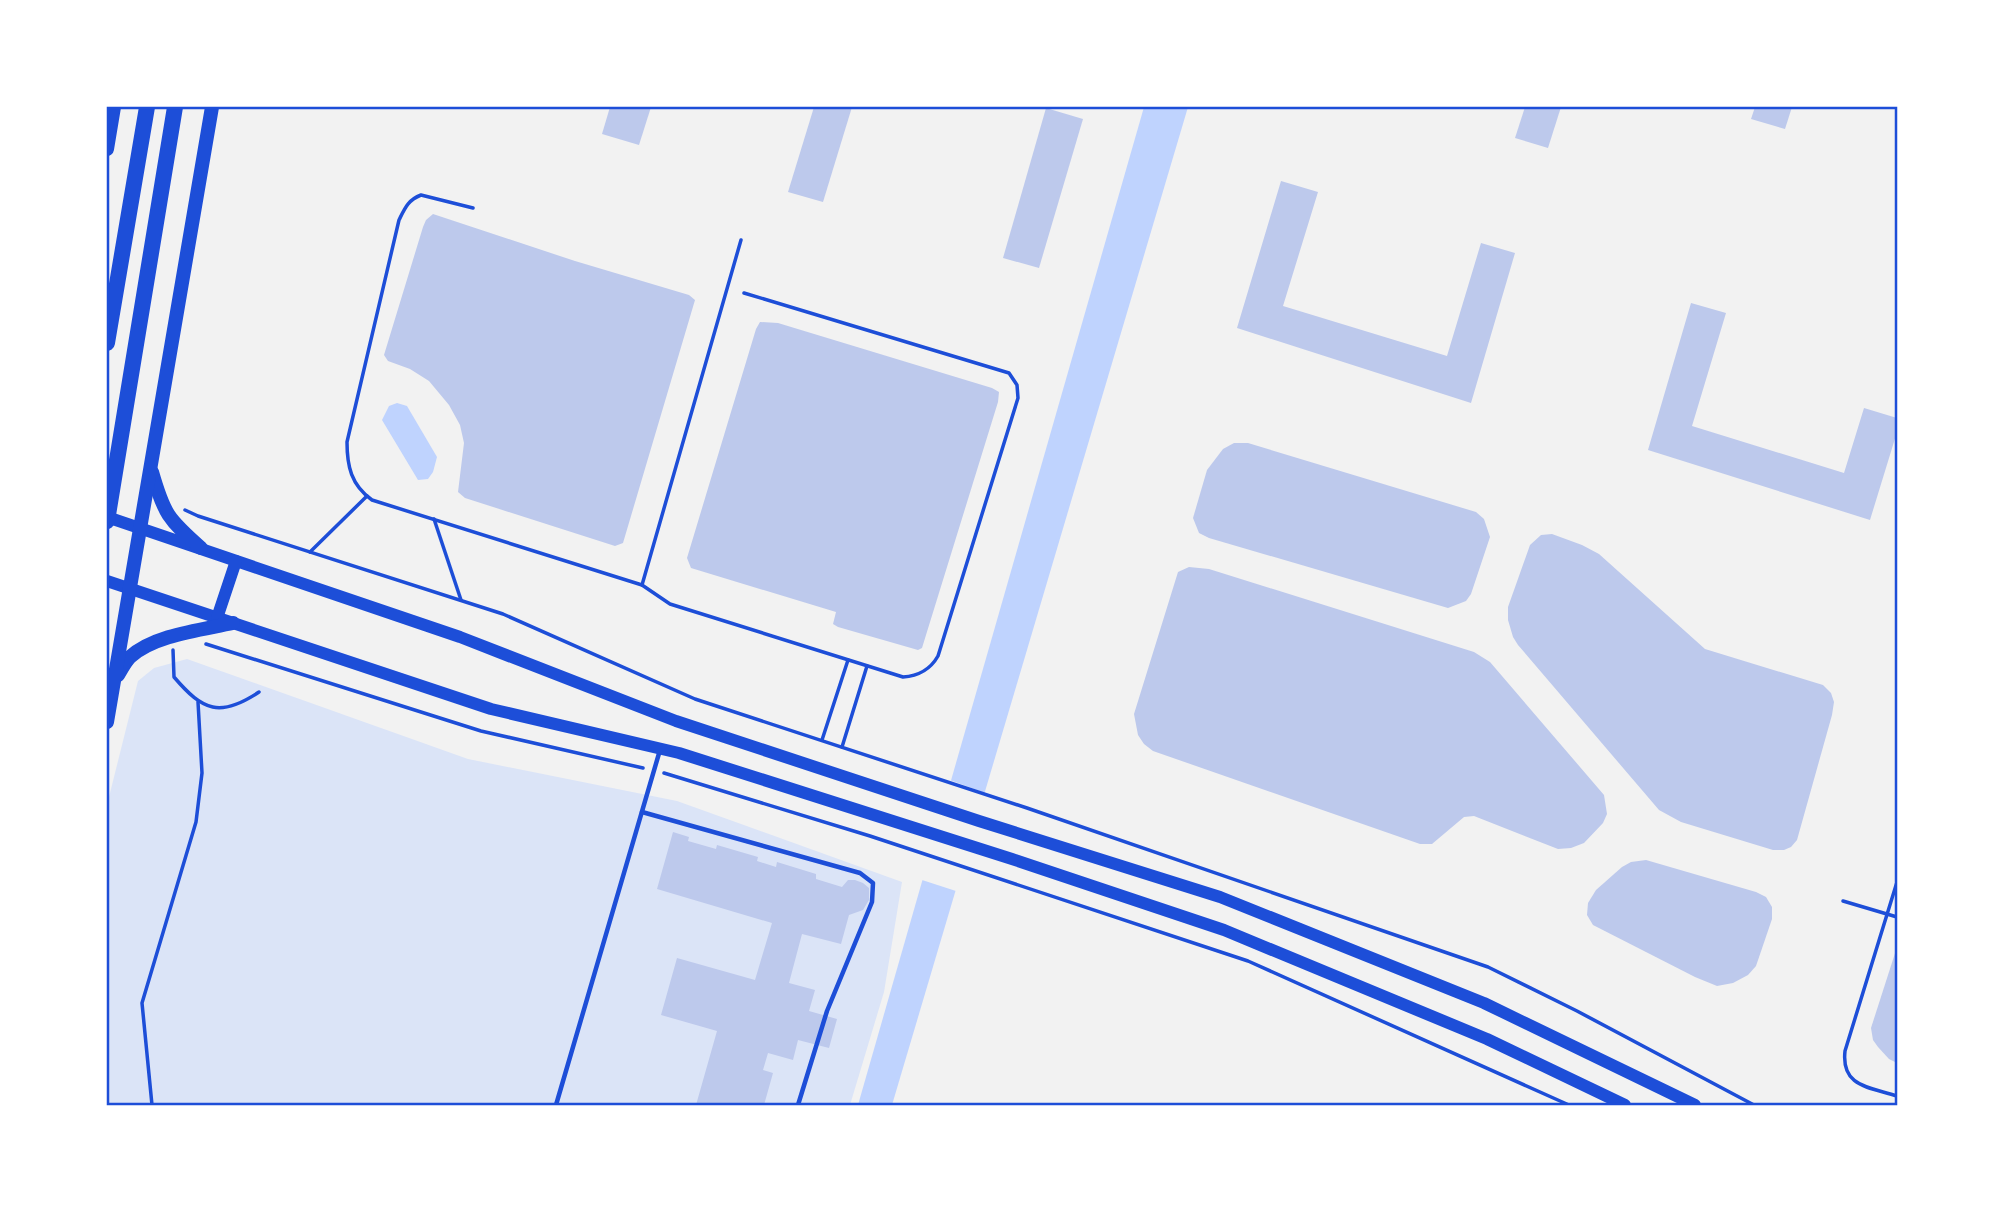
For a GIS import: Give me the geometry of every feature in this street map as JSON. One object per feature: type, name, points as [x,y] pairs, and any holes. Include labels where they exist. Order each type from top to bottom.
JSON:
[{"type":"highway","points":[[107,343],[147,107]]},
{"type":"highway","points":[[107,519],[175,107]]},
{"type":"main road","points":[[107,149],[114,107]]},
{"type":"main road","points":[[107,722],[212,107]]},
{"type":"main road","points":[[150,468],[163,510],[173,523],[201,548]]},
{"type":"main road","points":[[114,682],[128,659],[145,647],[173,637],[233,623]]},
{"type":"street","points":[[107,519],[140,527],[525,661],[676,721],[1220,897],[1484,1003],[1695,1105]]},
{"type":"street","points":[[217,618],[236,561]]},
{"type":"street","points":[[107,581],[491,709],[661,749],[1012,859],[1224,930],[1487,1039],[1625,1105]]},
{"type":"lane","points":[[556,1105],[661,749]]},
{"type":"lane","points":[[642,812],[860,873],[873,883],[872,902],[827,1011],[799,1105]]},
{"type":"path","points":[[473,208],[421,195],[405,206],[399,220],[346,442],[346,461],[350,475],[361,492],[372,500],[642,585],[670,604],[903,677],[915,676],[932,666],[938,656],[1018,398],[1017,385],[1009,373],[744,293]]},
{"type":"path","points":[[642,585],[741,240]]},
{"type":"path","points":[[310,552],[368,496]]},
{"type":"path","points":[[176,505],[198,516],[503,614],[695,699],[893,763],[1488,967],[1754,1105]]},
{"type":"path","points":[[434,519],[461,600]]},
{"type":"path","points":[[173,637],[174,677],[198,702],[214,708],[228,708],[241,704],[258,692]]},
{"type":"path","points":[[197,641],[481,731],[651,770]]},
{"type":"path","points":[[822,740],[848,660]]},
{"type":"path","points":[[842,747],[867,666]]},
{"type":"path","points":[[152,1105],[142,1003],[196,822],[202,772],[198,702]]},
{"type":"path","points":[[664,773],[985,873],[1248,961],[1569,1105]]},
{"type":"path","points":[[1897,882],[1845,1051],[1844,1065],[1848,1076],[1857,1083],[1897,1096]]},
{"type":"path","points":[[1843,901],[1897,917]]},
{"type":"shaded area","points":[[187,659],[468,759],[677,801],[902,882],[884,992],[850,1105],[107,1105],[107,805],[138,681],[154,668]]},
{"type":"water","points":[[1144,107],[1188,107],[892,1105],[858,1105]]},
{"type":"water","points":[[397,403],[407,406],[437,457],[428,479],[418,480],[382,420],[389,406]]},
{"type":"pier","points":[[947,779],[988,794],[959,892],[919,879]]},
{"type":"building","points":[[610,107],[651,107],[639,145],[602,134]]},
{"type":"building","points":[[814,107],[852,107],[823,202],[788,192]]},
{"type":"building","points":[[1525,107],[1561,107],[1548,148],[1515,138]]},
{"type":"building","points":[[1755,107],[1792,107],[1785,129],[1751,119]]},
{"type":"building","points":[[1046,108],[1083,119],[1039,268],[1003,258]]},
{"type":"building","points":[[1281,181],[1318,192],[1283,306],[1447,356],[1481,243],[1515,253],[1471,403],[1237,328]]},
{"type":"building","points":[[433,214],[689,295],[695,300],[623,543],[615,546],[465,498],[458,492],[464,443],[460,425],[449,405],[429,381],[410,369],[388,361],[384,355],[423,227]]},
{"type":"building","points":[[1691,303],[1726,313],[1692,426],[1844,473],[1864,408],[1897,418],[1897,432],[1870,520],[1648,450]]},
{"type":"building","points":[[760,322],[778,323],[999,392],[922,648],[918,650],[838,627],[833,624],[836,612],[691,568],[687,558]]},
{"type":"building","points":[[1234,443],[1248,443],[1476,512],[1484,519],[1490,537],[1471,594],[1466,601],[1448,608],[1199,533],[1193,518],[1207,470],[1223,449]]},
{"type":"building","points":[[1552,534],[1599,554],[1705,649],[1823,685],[1831,693],[1834,702],[1832,715],[1797,840],[1791,847],[1773,850],[1681,822],[1659,810],[1518,645],[1508,620],[1508,607],[1530,545],[1541,535]]},
{"type":"building","points":[[1189,567],[1209,569],[1474,652],[1490,662],[1604,795],[1607,814],[1603,823],[1584,843],[1558,849],[1474,816],[1464,817],[1432,844],[1420,844],[1153,751],[1138,735],[1134,714],[1178,572]]},
{"type":"building","points":[[673,832],[689,837],[688,841],[716,849],[717,845],[758,857],[757,861],[776,867],[777,862],[816,874],[816,879],[842,887],[848,880],[855,880],[869,888],[869,900],[863,910],[849,915],[841,944],[802,934],[789,983],[815,990],[809,1011],[837,1019],[829,1048],[798,1040],[793,1060],[768,1053],[763,1070],[773,1073],[764,1105],[696,1105],[717,1031],[661,1015],[677,958],[755,980],[772,923],[657,889]]},
{"type":"building","points":[[1646,860],[1766,897],[1772,907],[1772,919],[1756,966],[1748,975],[1733,983],[1717,986],[1593,925],[1587,915],[1588,903],[1596,890],[1622,867],[1631,862]]},
{"type":"building","points":[[1897,947],[1897,1063],[1878,1047],[1873,1040],[1871,1028]]}]
